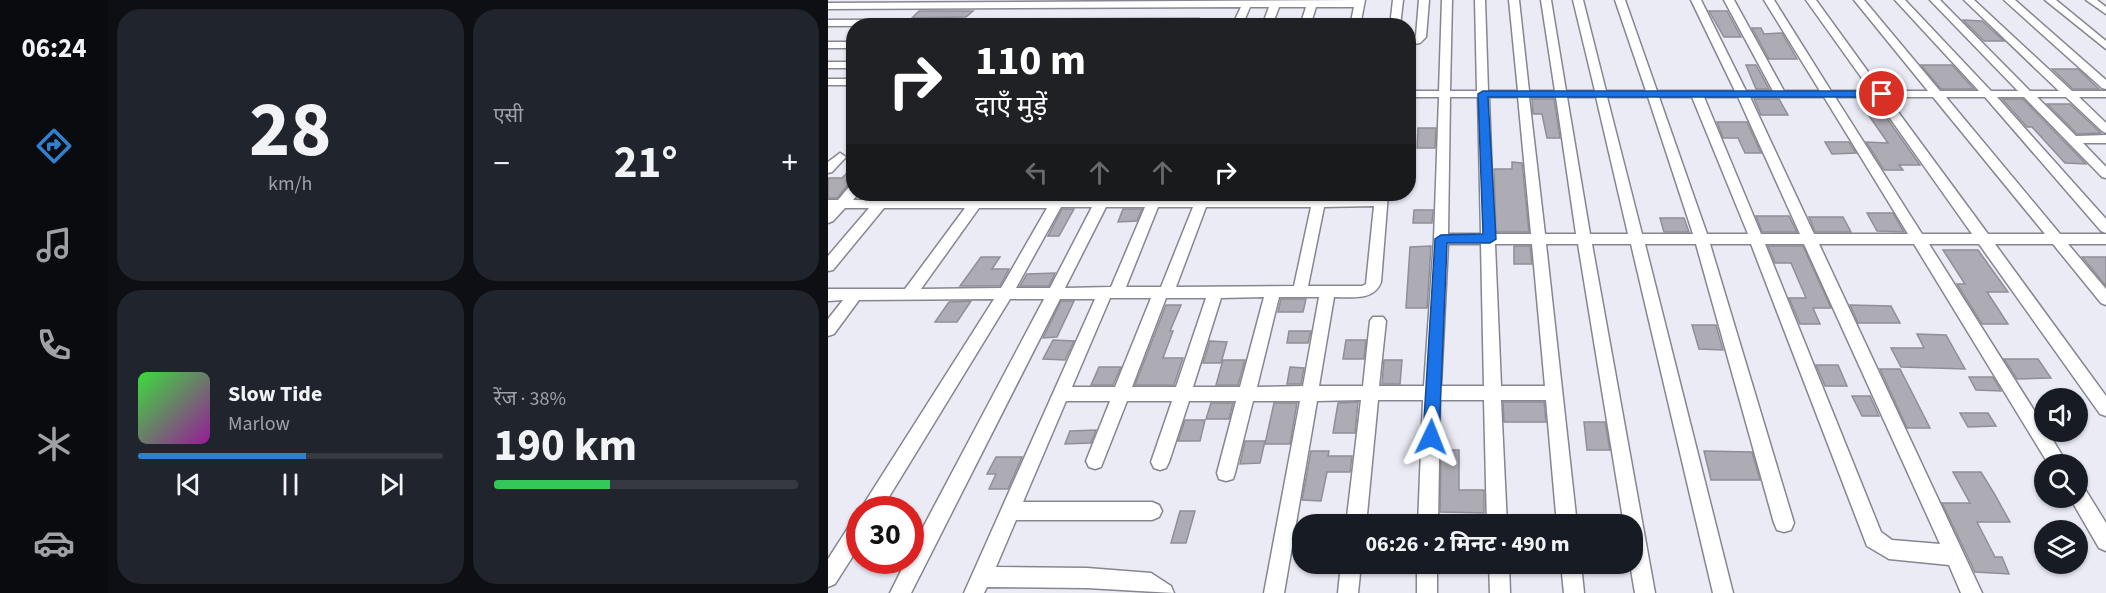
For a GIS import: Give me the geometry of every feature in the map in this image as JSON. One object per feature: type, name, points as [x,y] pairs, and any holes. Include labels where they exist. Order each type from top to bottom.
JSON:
[{"type":"street","points":[[1396,18],[1398,0]]},
{"type":"street","points":[[1416,41],[1420,37],[1424,0]]},
{"type":"street","points":[[1428,514],[1432,393],[1441,239],[1447,0]]},
{"type":"street","points":[[1480,0],[1490,239],[1497,514]]},
{"type":"street","points":[[1514,0],[1566,514]]},
{"type":"street","points":[[1546,0],[1584,239],[1645,593]]},
{"type":"street","points":[[1578,0],[1723,593]]},
{"type":"street","points":[[1620,0],[1702,239],[1784,523]]},
{"type":"street","points":[[1696,0],[1743,95],[1972,593]]},
{"type":"street","points":[[1729,0],[1781,95]]},
{"type":"street","points":[[1769,0],[2052,454]]},
{"type":"street","points":[[1811,0],[2106,409]]},
{"type":"street","points":[[1859,0],[2106,299]]},
{"type":"street","points":[[1900,0],[1989,95],[2106,228]]},
{"type":"street","points":[[1935,0],[2106,174]]},
{"type":"street","points":[[1969,0],[2106,129]]},
{"type":"street","points":[[2009,0],[2106,86]]},
{"type":"street","points":[[2050,0],[2106,46]]},
{"type":"street","points":[[2091,0],[2106,11]]},
{"type":"street","points":[[970,18],[985,2]]},
{"type":"street","points":[[828,6],[985,2],[1275,5],[1360,2],[1357,18]]},
{"type":"street","points":[[1132,18],[1143,2]]},
{"type":"street","points":[[1201,18],[1209,4]]},
{"type":"street","points":[[1241,18],[1247,4]]},
{"type":"street","points":[[1308,18],[1312,4]]},
{"type":"street","points":[[1270,18],[1275,5]]},
{"type":"street","points":[[828,23],[846,23]]},
{"type":"street","points":[[828,45],[846,45]]},
{"type":"street","points":[[828,65],[846,65]]},
{"type":"street","points":[[828,82],[846,82]]},
{"type":"street","points":[[1416,94],[2106,94]]},
{"type":"street","points":[[1697,95],[1756,238],[1874,539],[1889,549],[1955,556]]},
{"type":"street","points":[[2073,140],[2106,139]]},
{"type":"street","points":[[828,169],[840,157]]},
{"type":"street","points":[[828,218],[835,204],[865,201]]},
{"type":"street","points":[[828,266],[883,201]]},
{"type":"street","points":[[909,294],[977,201]]},
{"type":"street","points":[[879,496],[1005,294],[1058,201]]},
{"type":"street","points":[[900,593],[1102,201]]},
{"type":"street","points":[[1154,201],[1062,394],[978,585],[1087,578],[1151,583],[1164,593]]},
{"type":"street","points":[[1095,461],[1202,201]]},
{"type":"street","points":[[1300,291],[1318,201]]},
{"type":"street","points":[[828,295],[1364,291],[1372,286],[1381,201]]},
{"type":"street","points":[[1441,239],[2106,239]]},
{"type":"street","points":[[1160,462],[1216,291]]},
{"type":"street","points":[[1226,473],[1273,291]]},
{"type":"street","points":[[1274,593],[1328,291]]},
{"type":"street","points":[[828,330],[856,294]]},
{"type":"street","points":[[1357,514],[1378,321]]},
{"type":"street","points":[[1062,394],[1553,393]]},
{"type":"street","points":[[2086,508],[2106,541]]},
{"type":"street","points":[[1011,511],[1152,511]]},
{"type":"street","points":[[828,577],[846,548]]},
{"type":"street","points":[[1348,593],[1350,574]]},
{"type":"street","points":[[1427,574],[1427,593]]},
{"type":"street","points":[[1499,574],[1500,593]]},
{"type":"street","points":[[1572,574],[1574,593]]},
{"type":"building","points":[[919,11],[973,11],[966,17],[912,18]]},
{"type":"building","points":[[1709,11],[1727,11],[1741,37],[1724,37]]},
{"type":"building","points":[[1963,20],[1982,21],[2004,41],[1984,41]]},
{"type":"building","points":[[1752,28],[1761,28],[1764,34],[1782,33],[1797,59],[1769,59]]},
{"type":"building","points":[[1746,65],[1756,65],[1769,89],[1756,89]]},
{"type":"building","points":[[1921,65],[1952,65],[1974,89],[1941,89]]},
{"type":"building","points":[[2052,69],[2078,69],[2099,89],[2073,89]]},
{"type":"building","points":[[1532,99],[1554,99],[1560,138],[1547,138],[1542,114],[1533,114]]},
{"type":"building","points":[[1754,99],[1779,99],[1788,115],[1761,115]]},
{"type":"building","points":[[2002,99],[2023,99],[2086,164],[2065,163],[2032,127],[2027,127]]},
{"type":"building","points":[[2047,104],[2070,104],[2101,133],[2077,134]]},
{"type":"building","points":[[1865,110],[1881,110],[1920,165],[1899,165],[1903,170],[1884,170],[1866,142],[1888,143]]},
{"type":"building","points":[[1717,122],[1747,122],[1761,153],[1745,153],[1738,138],[1723,138]]},
{"type":"building","points":[[1418,128],[1436,128],[1435,148],[1417,148]]},
{"type":"building","points":[[1825,142],[1849,142],[1856,153],[1832,154]]},
{"type":"building","points":[[1512,162],[1522,163],[1529,232],[1496,232],[1494,169],[1512,169]]},
{"type":"building","points":[[846,174],[846,187],[837,198],[828,198],[828,178],[842,178]]},
{"type":"building","points":[[1062,209],[1074,209],[1059,236],[1048,236]]},
{"type":"building","points":[[1123,209],[1142,209],[1137,221],[1118,222]]},
{"type":"building","points":[[1414,210],[1433,210],[1432,223],[1413,223]]},
{"type":"building","points":[[1867,213],[1893,213],[1904,232],[1877,231]]},
{"type":"building","points":[[1756,216],[1789,216],[1797,232],[1762,232]]},
{"type":"building","points":[[1809,217],[1843,217],[1851,232],[1815,232]]},
{"type":"building","points":[[1660,218],[1684,218],[1689,232],[1664,232]]},
{"type":"building","points":[[1431,246],[1427,308],[1406,308],[1410,247]]},
{"type":"building","points":[[1514,246],[1530,246],[1532,264],[1514,264]]},
{"type":"building","points":[[1768,246],[1803,246],[1831,308],[1813,308],[1820,324],[1800,324],[1789,298],[1806,298],[1791,263],[1775,263]]},
{"type":"building","points":[[1943,250],[1978,250],[2008,292],[1987,292],[2008,324],[1982,324],[1957,284],[1965,284]]},
{"type":"building","points":[[981,257],[1000,257],[992,269],[1009,269],[1000,286],[960,286]]},
{"type":"building","points":[[2082,257],[2106,257],[2106,286]]},
{"type":"building","points":[[1055,273],[1049,286],[1020,286],[1027,274]]},
{"type":"building","points":[[1281,299],[1306,299],[1303,312],[1278,312]]},
{"type":"building","points":[[971,301],[957,322],[935,322],[949,302]]},
{"type":"building","points":[[1061,301],[1074,301],[1057,337],[1043,338]]},
{"type":"building","points":[[1166,305],[1181,305],[1170,331],[1173,331],[1163,358],[1183,358],[1174,385],[1135,385]]},
{"type":"building","points":[[1850,305],[1891,306],[1900,323],[1858,323]]},
{"type":"building","points":[[1692,325],[1716,325],[1723,350],[1699,349]]},
{"type":"building","points":[[1289,331],[1311,331],[1308,343],[1287,343]]},
{"type":"building","points":[[1917,334],[1946,335],[1965,369],[1901,367],[1891,348],[1924,348]]},
{"type":"building","points":[[1053,340],[1074,341],[1065,360],[1043,359]]},
{"type":"building","points":[[1346,340],[1366,340],[1364,359],[1343,359]]},
{"type":"building","points":[[1210,341],[1227,342],[1221,363],[1203,363]]},
{"type":"building","points":[[2004,359],[2038,359],[2051,378],[2017,379]]},
{"type":"building","points":[[1223,360],[1245,360],[1238,385],[1216,385]]},
{"type":"building","points":[[1384,360],[1402,360],[1400,384],[1382,384]]},
{"type":"building","points":[[1816,365],[1838,365],[1847,386],[1825,386]]},
{"type":"building","points":[[1099,367],[1121,367],[1113,385],[1091,385]]},
{"type":"building","points":[[1290,367],[1304,368],[1301,384],[1287,384]]},
{"type":"building","points":[[1880,369],[1900,369],[1930,428],[1907,428]]},
{"type":"building","points":[[1969,377],[1993,377],[2001,391],[1976,390]]},
{"type":"building","points":[[1852,396],[1870,396],[1879,416],[1862,416]]},
{"type":"building","points":[[1358,402],[1355,433],[1333,433],[1338,403]]},
{"type":"building","points":[[1503,402],[1544,402],[1546,422],[1504,422]]},
{"type":"building","points":[[1211,403],[1233,403],[1229,419],[1206,419]]},
{"type":"building","points":[[1274,403],[1297,403],[1290,444],[1265,444]]},
{"type":"building","points":[[1960,413],[1988,413],[1996,426],[1968,427]]},
{"type":"building","points":[[1185,420],[1205,420],[1200,441],[1178,441]]},
{"type":"building","points":[[1584,422],[1605,422],[1610,450],[1587,450]]},
{"type":"building","points":[[1096,430],[1091,443],[1065,444],[1070,431]]},
{"type":"building","points":[[1245,441],[1265,441],[1260,463],[1240,464]]},
{"type":"building","points":[[1441,450],[1459,450],[1459,490],[1484,490],[1484,513],[1440,512]]},
{"type":"building","points":[[1311,451],[1329,451],[1328,456],[1352,456],[1350,472],[1327,472],[1321,501],[1302,500]]},
{"type":"building","points":[[1704,451],[1752,452],[1760,480],[1711,480]]},
{"type":"building","points":[[996,457],[1022,457],[1008,489],[989,489],[996,474],[987,474]]},
{"type":"building","points":[[1953,472],[1981,472],[2010,522],[1977,522],[1995,557],[2002,557],[2009,574],[1975,572],[1942,503],[1970,503]]},
{"type":"building","points":[[1180,511],[1195,511],[1186,543],[1171,543]]},
{"type":"route","points":[[1431,437],[1441,239],[1490,239],[1483,94],[1882,94]]}]
